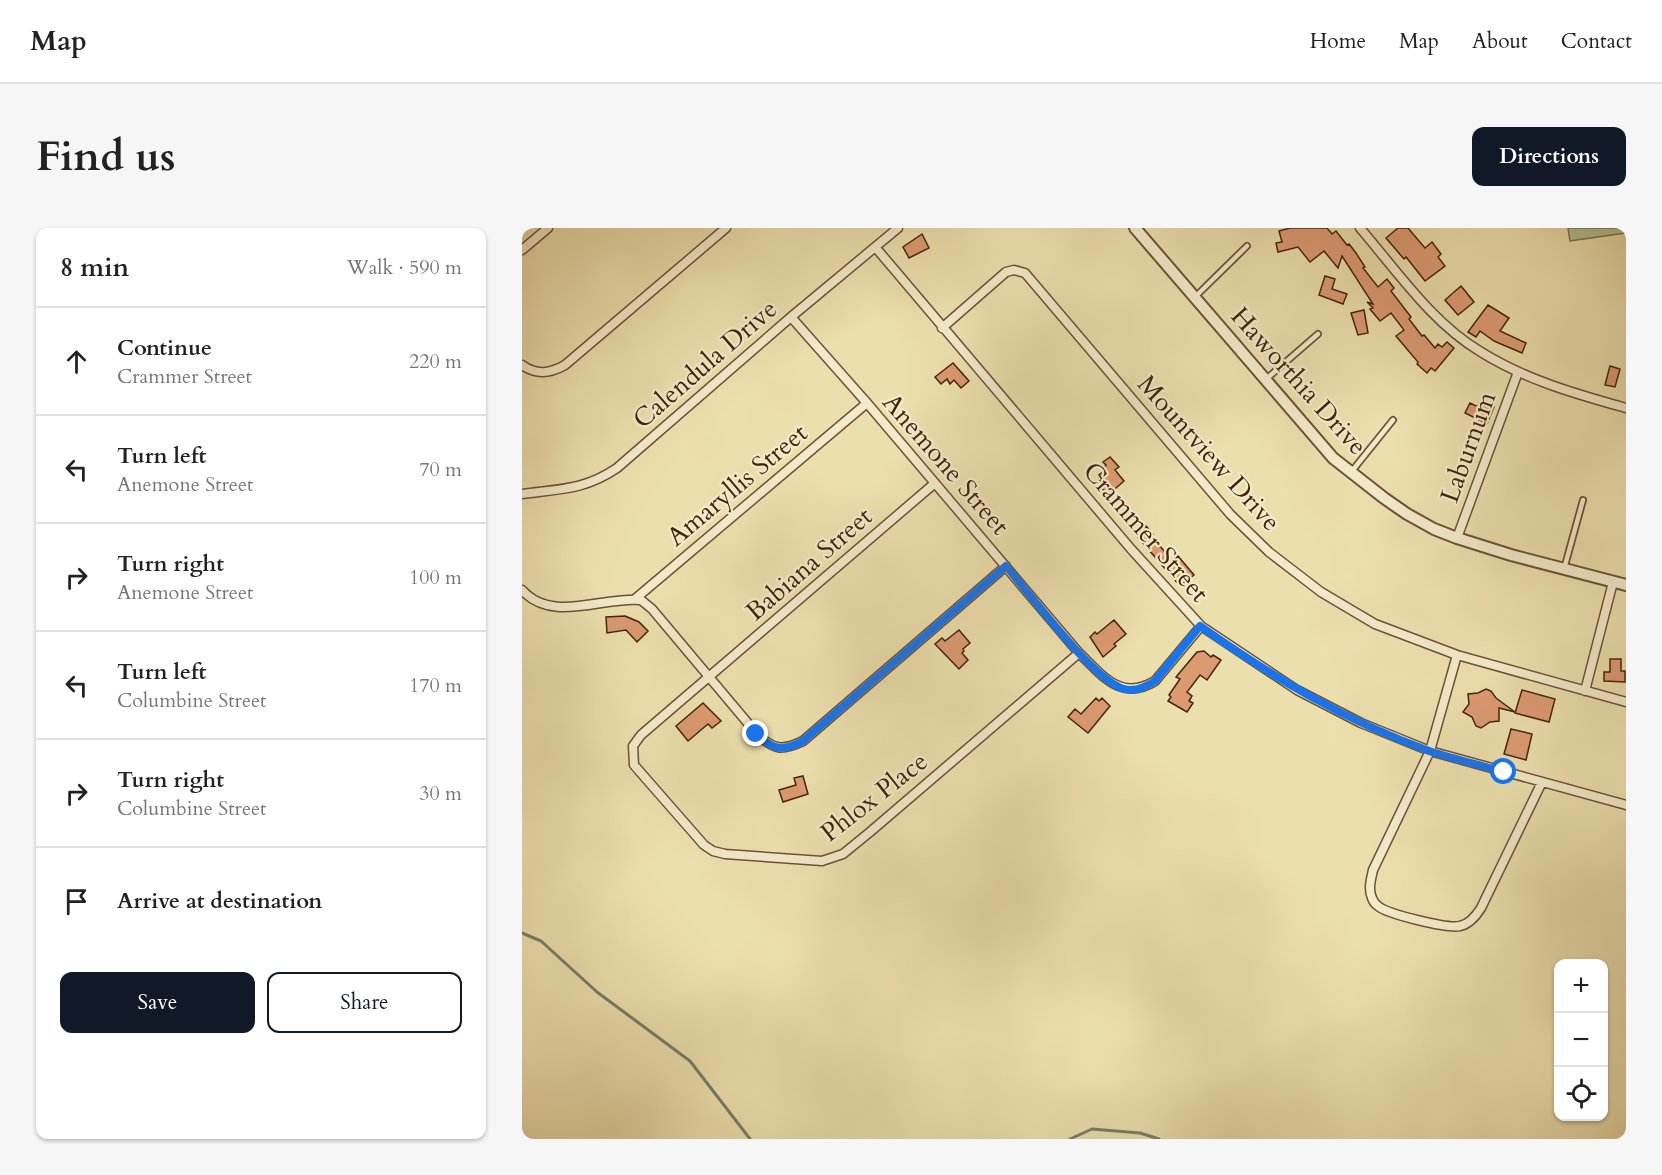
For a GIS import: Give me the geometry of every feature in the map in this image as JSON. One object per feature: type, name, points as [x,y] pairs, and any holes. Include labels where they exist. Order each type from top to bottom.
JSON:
[{"type":"street","points":[[522,250],[548,228]]},
{"type":"street","points":[[522,365],[527,369],[546,373],[566,365],[726,228]]},
{"type":"street","name":"Calendula Drive","points":[[522,494],[588,484],[626,461],[791,317],[898,228]]},
{"type":"street","name":"Haworthia Drive","points":[[1135,228],[1326,451],[1350,473],[1407,514],[1434,529],[1457,538],[1626,585]]},
{"type":"street","points":[[1360,228],[1451,330],[1480,352],[1540,382],[1626,408]]},
{"type":"street","name":"Crammer Street","points":[[876,248],[1131,549],[1200,626],[1297,690],[1361,723],[1431,751],[1626,805]]},
{"type":"street","name":"Mountview Drive","points":[[942,328],[1006,272],[1014,270],[1025,273],[1230,513],[1269,552],[1321,592],[1375,624],[1457,655],[1626,702]]},
{"type":"street","name":"Anemone Street","points":[[791,317],[1079,653],[1117,686],[1128,690],[1136,689],[1146,687],[1155,681],[1200,626]]},
{"type":"street","name":"Laburnum","points":[[1457,538],[1518,372]]},
{"type":"street","name":"Amaryllis Street","points":[[635,599],[867,403]]},
{"type":"street","name":"Babiana Street","points":[[710,678],[935,483]]},
{"type":"street","points":[[522,590],[532,600],[544,606],[641,600],[652,609],[756,734],[768,744],[788,748],[803,741],[1006,566]]},
{"type":"street","points":[[1585,691],[1613,582]]},
{"type":"street","name":"Phlox Place","points":[[710,678],[641,735],[633,746],[634,765],[704,845],[713,851],[725,854],[822,861],[843,854],[1079,653]]},
{"type":"street","points":[[1457,655],[1431,751],[1373,870],[1370,883],[1372,898],[1378,906],[1391,912],[1451,927],[1461,926],[1475,917],[1542,782]]},
{"type":"lane","points":[[1195,297],[1247,246]]},
{"type":"lane","points":[[1265,380],[1318,334]]},
{"type":"lane","points":[[1350,473],[1393,420]]},
{"type":"lane","points":[[1564,569],[1583,500]]},
{"type":"green space","points":[[1568,228],[1626,228],[1626,233],[1570,241]]},
{"type":"building","points":[[1290,228],[1327,228],[1332,234],[1336,231],[1356,253],[1365,267],[1363,268],[1378,287],[1387,279],[1394,288],[1391,291],[1422,336],[1424,335],[1435,348],[1438,344],[1442,347],[1447,342],[1454,348],[1435,371],[1431,368],[1427,373],[1417,364],[1418,362],[1396,336],[1404,330],[1391,313],[1380,321],[1370,309],[1373,308],[1367,302],[1373,304],[1342,256],[1338,268],[1324,251],[1310,262],[1298,247],[1278,252],[1276,243],[1282,242],[1279,231]]},
{"type":"building","points":[[1398,228],[1408,228],[1425,248],[1432,242],[1441,254],[1438,257],[1445,266],[1425,281],[1406,257],[1404,259],[1386,238]]},
{"type":"building","points":[[922,234],[929,248],[909,258],[903,247]]},
{"type":"building","points":[[1325,276],[1335,279],[1332,289],[1347,294],[1343,304],[1319,295]]},
{"type":"building","points":[[1461,286],[1474,302],[1458,315],[1445,300]]},
{"type":"building","points":[[1488,305],[1509,318],[1500,331],[1526,343],[1522,353],[1494,341],[1480,331],[1476,337],[1468,332]]},
{"type":"building","points":[[1364,310],[1368,333],[1358,335],[1351,313]]},
{"type":"building","points":[[953,363],[969,381],[961,388],[954,380],[950,384],[947,379],[941,384],[935,377]]},
{"type":"building","points":[[1610,366],[1620,369],[1615,387],[1605,385]]},
{"type":"building","points":[[1470,403],[1478,407],[1479,403],[1483,403],[1494,407],[1487,424],[1465,413]]},
{"type":"building","points":[[1110,457],[1119,467],[1115,470],[1124,481],[1108,495],[1097,483],[1102,479],[1099,475],[1104,471],[1102,469],[1106,465],[1103,462]]},
{"type":"building","points":[[1146,526],[1153,534],[1151,536],[1173,561],[1178,556],[1194,575],[1180,586],[1136,535]]},
{"type":"building","points":[[625,616],[639,622],[648,631],[637,642],[626,630],[607,633],[606,617]]},
{"type":"building","points":[[1114,620],[1126,634],[1103,657],[1090,637]]},
{"type":"building","points":[[959,630],[970,643],[962,653],[968,660],[959,669],[935,644],[942,638],[945,641]]},
{"type":"building","points":[[1204,651],[1211,657],[1213,655],[1221,660],[1207,680],[1200,675],[1187,692],[1192,696],[1189,701],[1193,703],[1187,712],[1168,701],[1171,697],[1169,695],[1180,679],[1176,677],[1197,652]]},
{"type":"building","points":[[1610,659],[1621,659],[1621,671],[1625,671],[1625,682],[1604,681],[1604,672],[1610,672]]},
{"type":"building","points":[[1486,689],[1515,712],[1499,708],[1499,721],[1490,722],[1481,728],[1476,726],[1472,717],[1463,712],[1469,704],[1468,694]]},
{"type":"building","points":[[1522,690],[1555,699],[1549,722],[1515,713]]},
{"type":"building","points":[[1096,698],[1099,701],[1102,698],[1110,706],[1088,733],[1068,717],[1075,709],[1081,714]]},
{"type":"building","points":[[703,703],[721,721],[712,728],[708,724],[688,741],[676,726]]},
{"type":"building","points":[[1511,729],[1532,734],[1526,760],[1504,754]]},
{"type":"building","points":[[803,776],[808,794],[783,802],[779,790],[796,785],[794,778]]},
{"type":"waterway","points":[[522,933],[541,941],[597,992],[690,1061],[750,1139]]},
{"type":"waterway","points":[[1070,1139],[1092,1129],[1140,1133],[1159,1139]]},
{"type":"route","points":[[756,734],[768,744],[778,748],[788,748],[803,741],[1006,566],[1079,653],[1117,686],[1128,690],[1136,689],[1146,687],[1155,681],[1200,626],[1297,690],[1361,723],[1431,751],[1504,772]]}]
